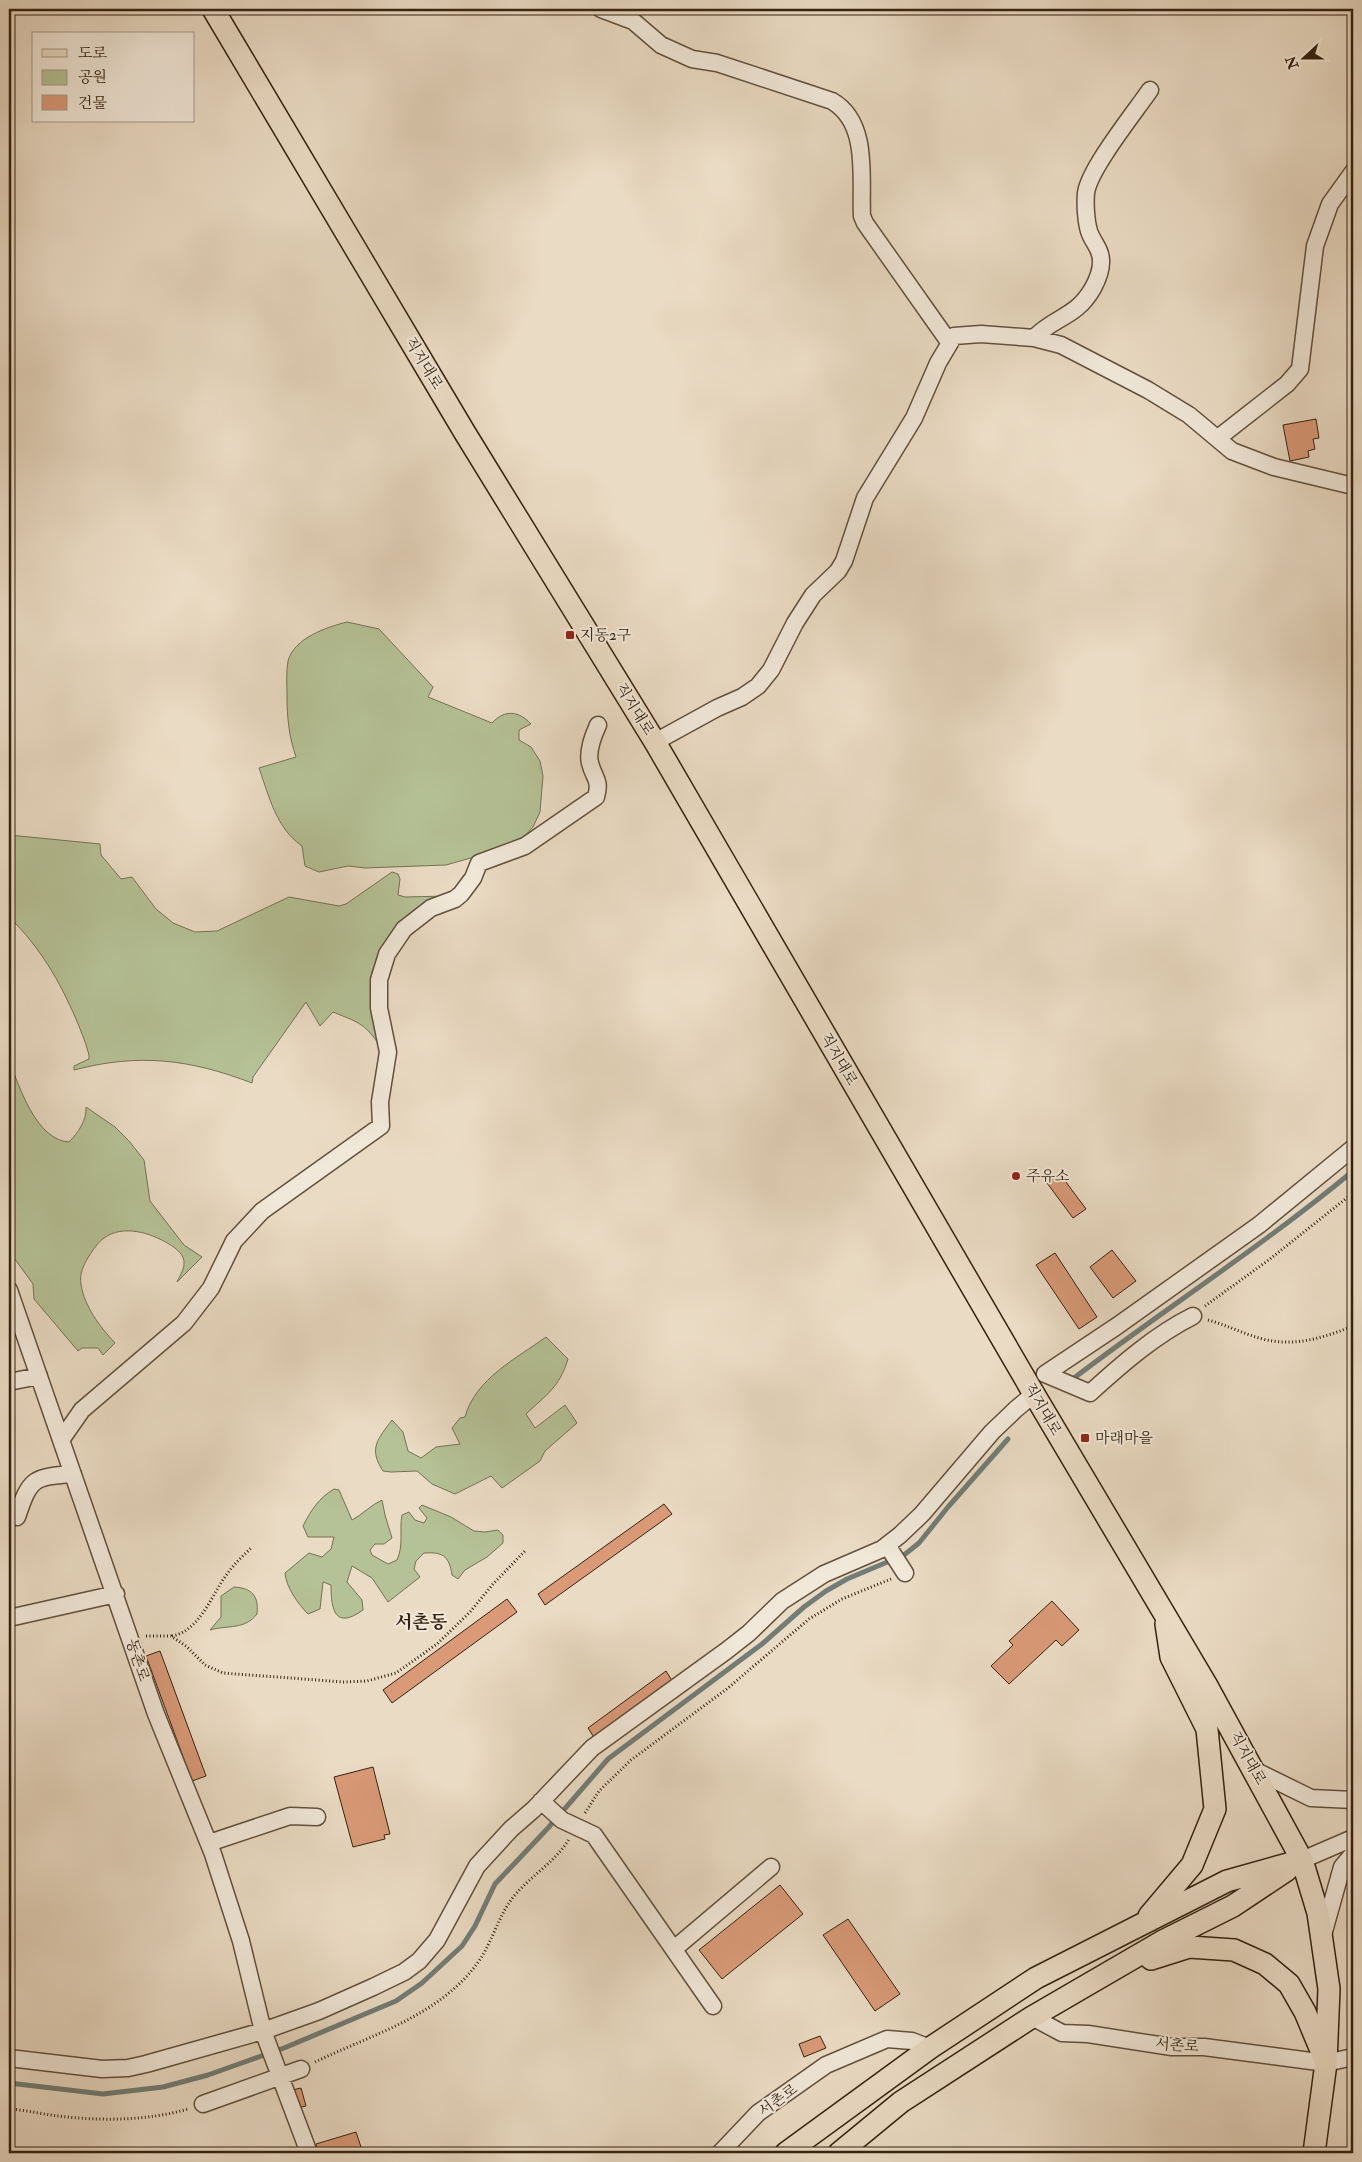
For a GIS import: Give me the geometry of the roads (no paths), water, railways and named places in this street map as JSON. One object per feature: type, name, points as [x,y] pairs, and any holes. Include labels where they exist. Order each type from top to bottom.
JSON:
[{"type":"main road","name":"직지대로","points":[[213,9],[466,433],[656,742],[1034,1394],[1164,1612],[1254,1770],[1302,1860],[1323,1937],[1329,1990],[1326,2063],[1314,2153]]},
{"type":"main road","points":[[1142,1924],[1192,1865],[1215,1809],[1207,1729],[1170,1657],[1164,1612]]},
{"type":"main road","points":[[786,2153],[930,2048],[1036,1978],[1227,1880],[1302,1860]]},
{"type":"main road","points":[[839,2153],[901,2102],[1032,2017],[1161,1942],[1233,1906],[1302,1860]]},
{"type":"main road","points":[[1108,1973],[1189,1946],[1234,1950],[1265,1964],[1289,1984],[1305,2012],[1326,2063]]},
{"type":"street","points":[[601,9],[633,21],[661,46],[692,60],[717,63],[832,101],[841,106],[849,115],[858,135],[862,216],[865,223],[949,342]]},
{"type":"street","points":[[1034,338],[1045,326],[1073,312],[1093,288],[1100,273],[1102,261],[1100,252],[1088,229],[1086,194],[1088,183],[1096,167],[1150,90]]},
{"type":"street","points":[[1218,438],[1287,384],[1300,369],[1315,246],[1330,204],[1353,172]]},
{"type":"street","points":[[656,742],[758,686],[771,670],[795,623],[813,595],[838,571],[844,560],[865,498],[914,418],[949,342],[954,336],[980,334],[1034,338],[1062,345],[1119,373],[1189,416],[1232,451],[1274,467],[1353,486]]},
{"type":"street","points":[[61,1440],[82,1410],[184,1323],[211,1288],[234,1242],[256,1216],[382,1126],[380,1102],[388,1052],[378,1008],[379,980],[392,944],[404,929],[431,908],[455,899],[461,894],[473,878],[479,863],[525,846],[596,797],[599,786],[590,763],[590,754],[598,725]]},
{"type":"street","points":[[1193,1316],[1167,1329],[1120,1365],[1090,1393],[1045,1374],[1117,1326],[1259,1225],[1353,1148]]},
{"type":"street","name":"동촌로","points":[[9,1290],[131,1636],[156,1714],[209,1843],[241,1941],[263,2031],[280,2077]]},
{"type":"street","points":[[9,1382],[39,1376]]},
{"type":"street","points":[[9,2058],[102,2069],[128,2068],[174,2058],[263,2031],[319,2011],[404,1972],[419,1961],[432,1946],[445,1927],[477,1866],[592,1748],[726,1651],[749,1633],[782,1601],[824,1574],[887,1545],[922,1514],[992,1432],[1034,1394]]},
{"type":"street","points":[[17,1517],[28,1489],[34,1482],[44,1476],[73,1474]]},
{"type":"street","points":[[887,1545],[905,1573]]},
{"type":"street","points":[[9,1618],[116,1594]]},
{"type":"street","points":[[1254,1770],[1311,1798],[1353,1800]]},
{"type":"street","points":[[541,1801],[562,1820],[594,1836],[712,2006]]},
{"type":"street","points":[[209,1843],[290,1816],[317,1816]]},
{"type":"street","points":[[1302,1860],[1353,1838]]},
{"type":"street","points":[[1323,1937],[1342,1867],[1353,1854]]},
{"type":"street","points":[[674,1950],[771,1867]]},
{"type":"street","name":"서촌로","points":[[1032,2017],[1062,2033],[1088,2034],[1172,2048],[1204,2047],[1326,2063]]},
{"type":"street","name":"서촌로","points":[[720,2153],[758,2113],[826,2065],[887,2039],[912,2041],[930,2048]]},
{"type":"street","points":[[1326,2063],[1353,2057]]},
{"type":"street","points":[[202,2104],[301,2069]]},
{"type":"street","points":[[280,2077],[309,2153]]},
{"type":"waterway","points":[[1074,1378],[1250,1251],[1353,1171]]},
{"type":"waterway","points":[[9,2083],[103,2094],[163,2087],[208,2075],[284,2048],[396,2001],[422,1983],[462,1946],[475,1926],[495,1884],[548,1828],[608,1759],[762,1644],[804,1607],[826,1591],[847,1579],[904,1555],[919,1543],[1008,1439]]},
{"type":"place","name":"지동2구","points":[[570,635]]},
{"type":"place","name":"주유소","points":[[1016,1176]]},
{"type":"place","name":"마래마을","points":[[1085,1438]]},
{"type":"district","name":"서촌동","points":[[421,1622]]}]
